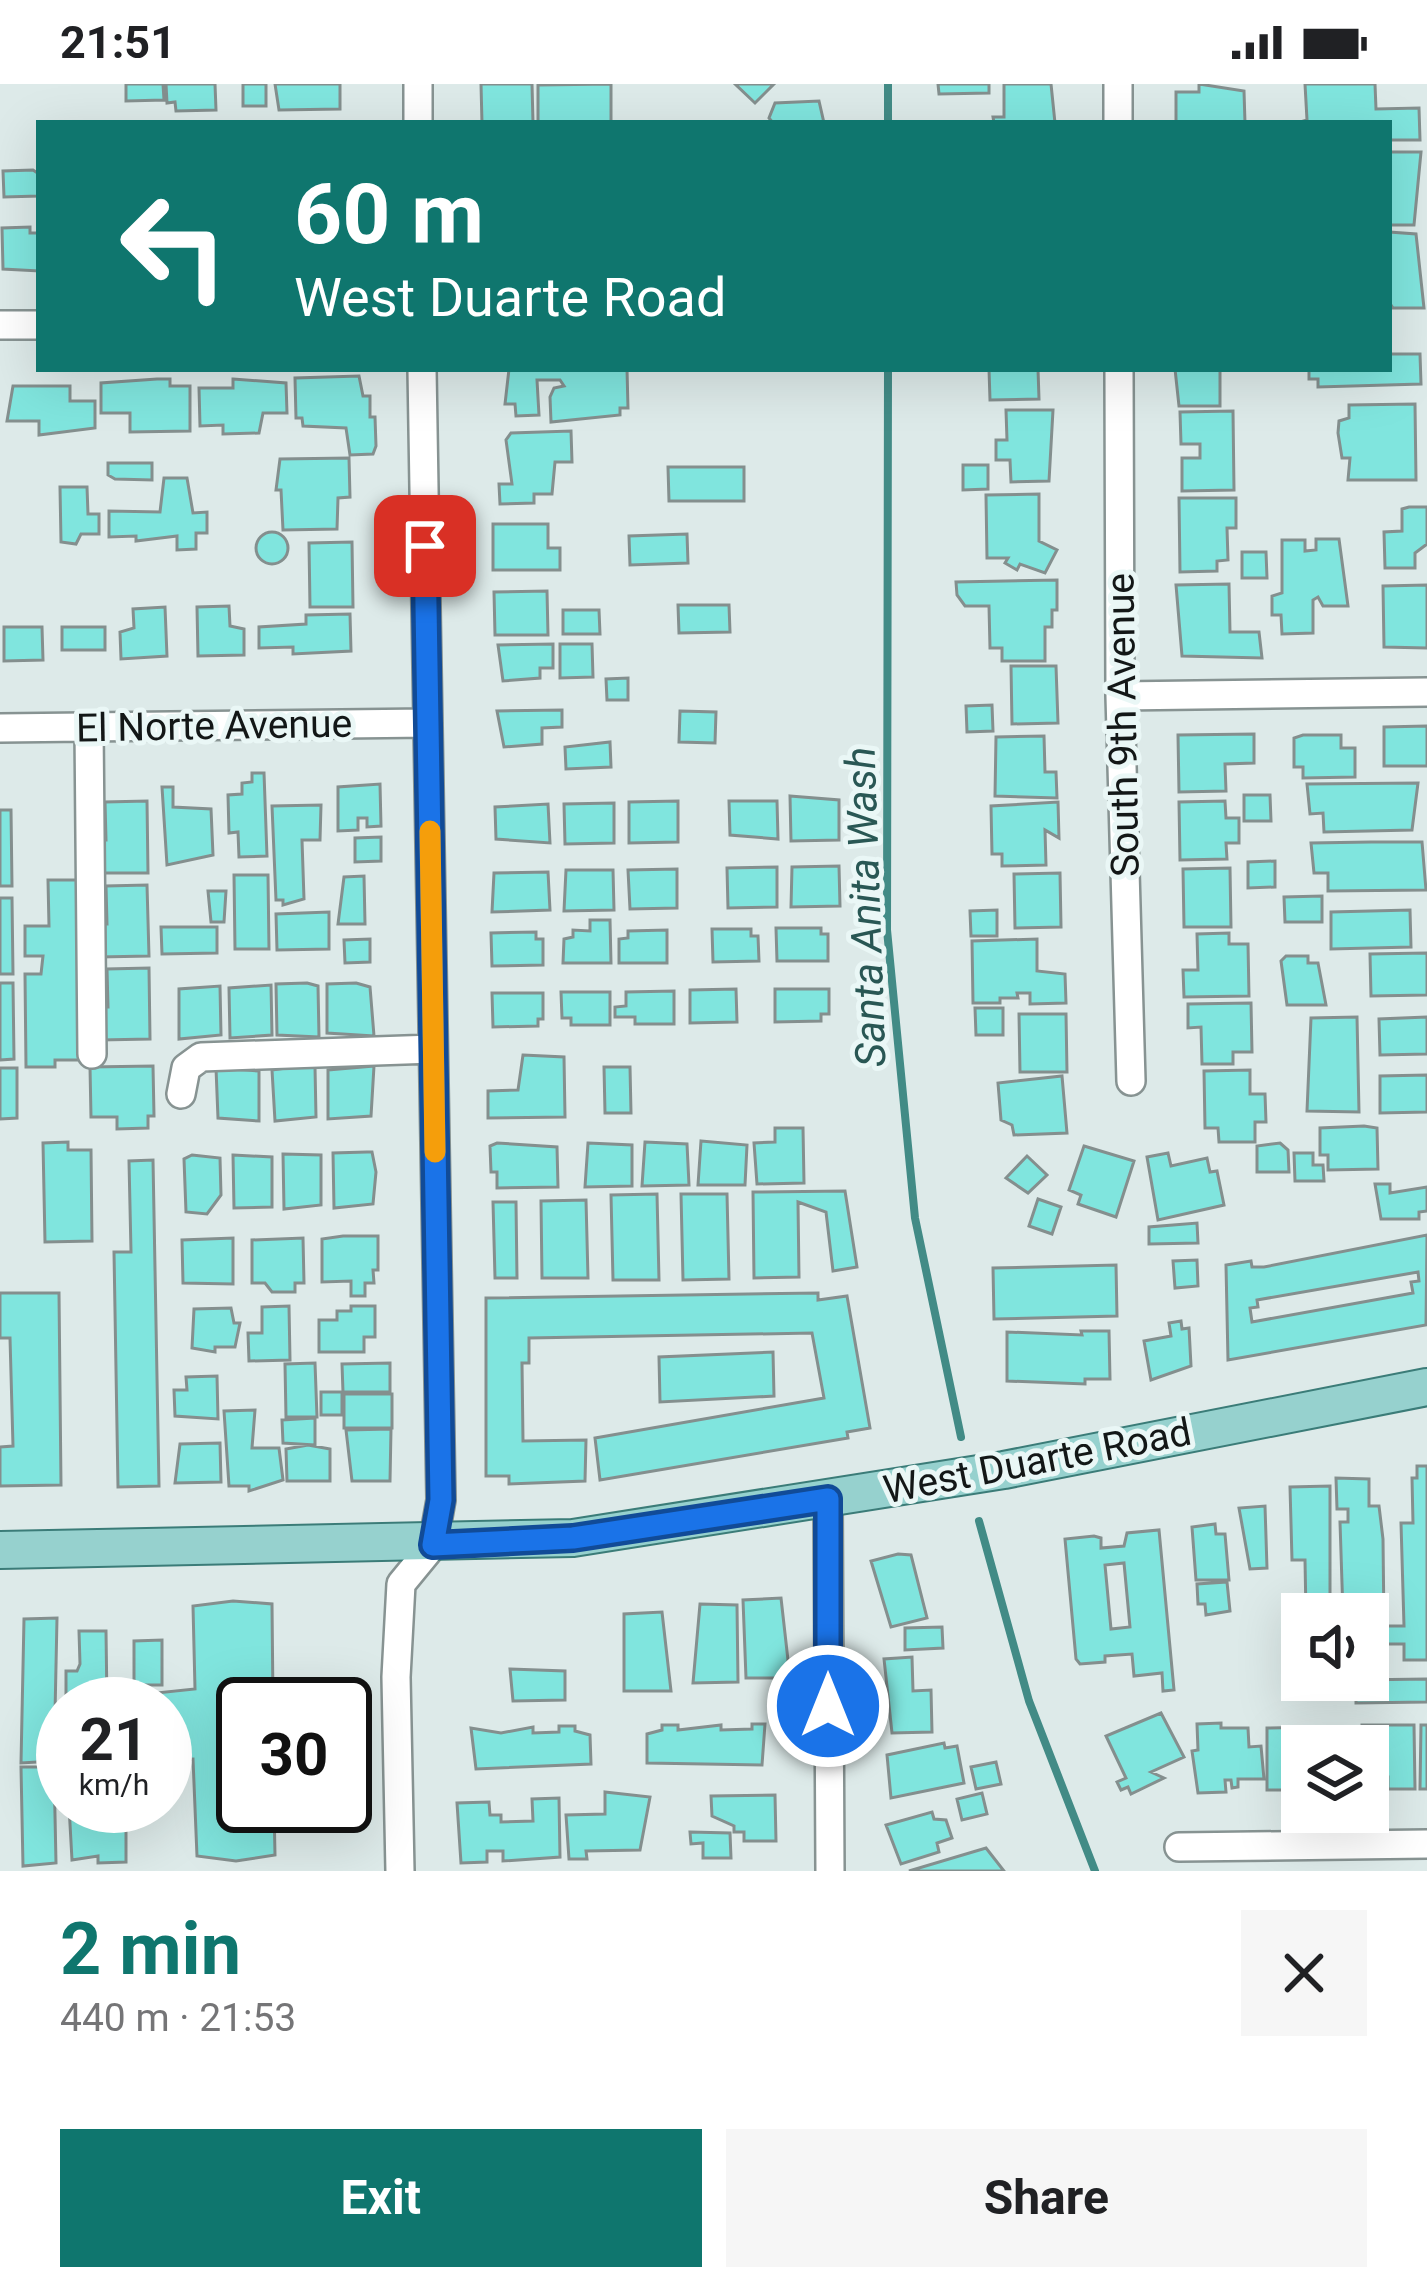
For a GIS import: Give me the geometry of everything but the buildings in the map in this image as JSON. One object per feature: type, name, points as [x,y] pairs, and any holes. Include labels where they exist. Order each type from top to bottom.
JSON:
[{"type":"main road","name":"West Duarte Road","points":[[0,1550],[433,1545],[573,1538],[1004,1470],[1427,1387]]},
{"type":"street","points":[[418,84],[418,120]]},
{"type":"street","points":[[1118,84],[1118,120]]},
{"type":"street","points":[[0,325],[36,325]]},
{"type":"street","points":[[400,1871],[396,1677],[401,1584],[433,1545],[441,1500],[422,372]]},
{"type":"street","name":"South 9th Avenue","points":[[1119,372],[1120,695],[1131,1081]]},
{"type":"street","points":[[1120,695],[1427,692]]},
{"type":"street","name":"El Norte Avenue","points":[[0,728],[428,723]]},
{"type":"street","points":[[89,727],[92,1054]]},
{"type":"street","points":[[181,1094],[186,1068],[201,1058],[433,1049]]},
{"type":"street","points":[[828,1499],[830,1871]]},
{"type":"street","points":[[1179,1847],[1324,1858],[1427,1844]]},
{"type":"waterway","name":"Santa Anita Wash","points":[[888,84],[888,120]]},
{"type":"waterway","name":"Santa Anita Wash","points":[[888,372],[887,930],[915,1218],[961,1437]]},
{"type":"waterway","name":"Santa Anita Wash","points":[[979,1521],[1029,1701],[1095,1871]]},
{"type":"slow traffic","points":[[430,831],[435,1152]]},
{"type":"route","points":[[425,546],[441,1500],[433,1545],[573,1538],[828,1499],[828,1706]]}]
